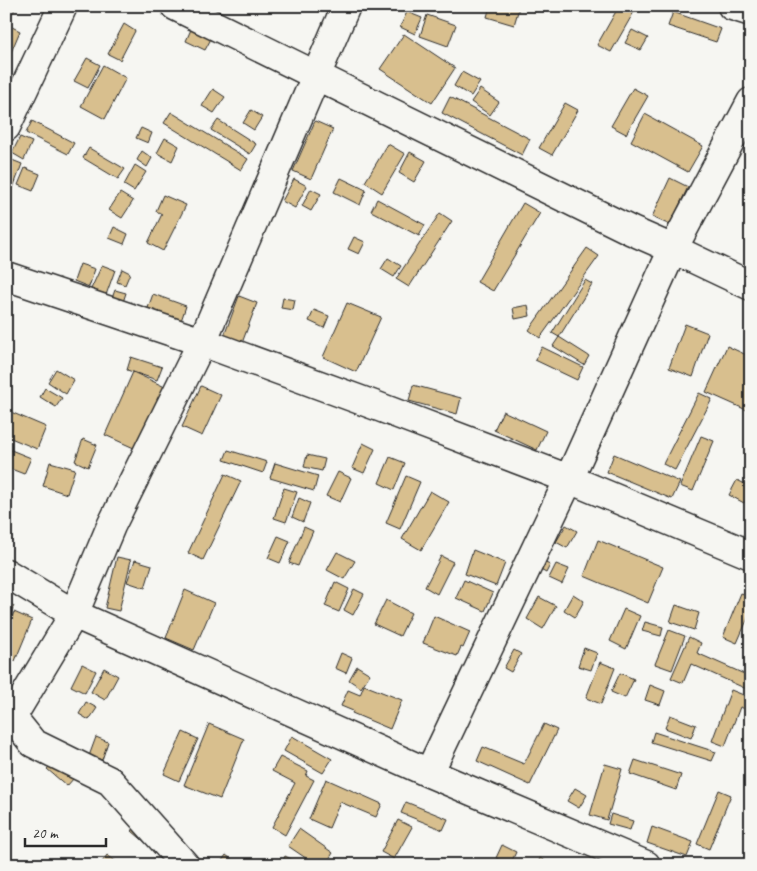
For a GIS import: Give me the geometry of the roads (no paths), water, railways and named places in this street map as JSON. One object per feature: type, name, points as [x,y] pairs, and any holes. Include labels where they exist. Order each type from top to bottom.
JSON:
[{"type":"street","points":[[6,127],[63,6]]},
{"type":"street","points":[[175,6],[632,231],[751,286]]},
{"type":"street","points":[[185,865],[110,781],[33,743],[12,717],[74,614],[112,526],[202,342],[346,6]]},
{"type":"street","points":[[732,6],[751,12]]},
{"type":"street","points":[[429,774],[568,479],[673,249],[751,102]]},
{"type":"street","points":[[6,276],[202,342],[374,405],[568,479],[751,555]]},
{"type":"street","points":[[6,573],[74,614],[429,774],[646,865]]}]
